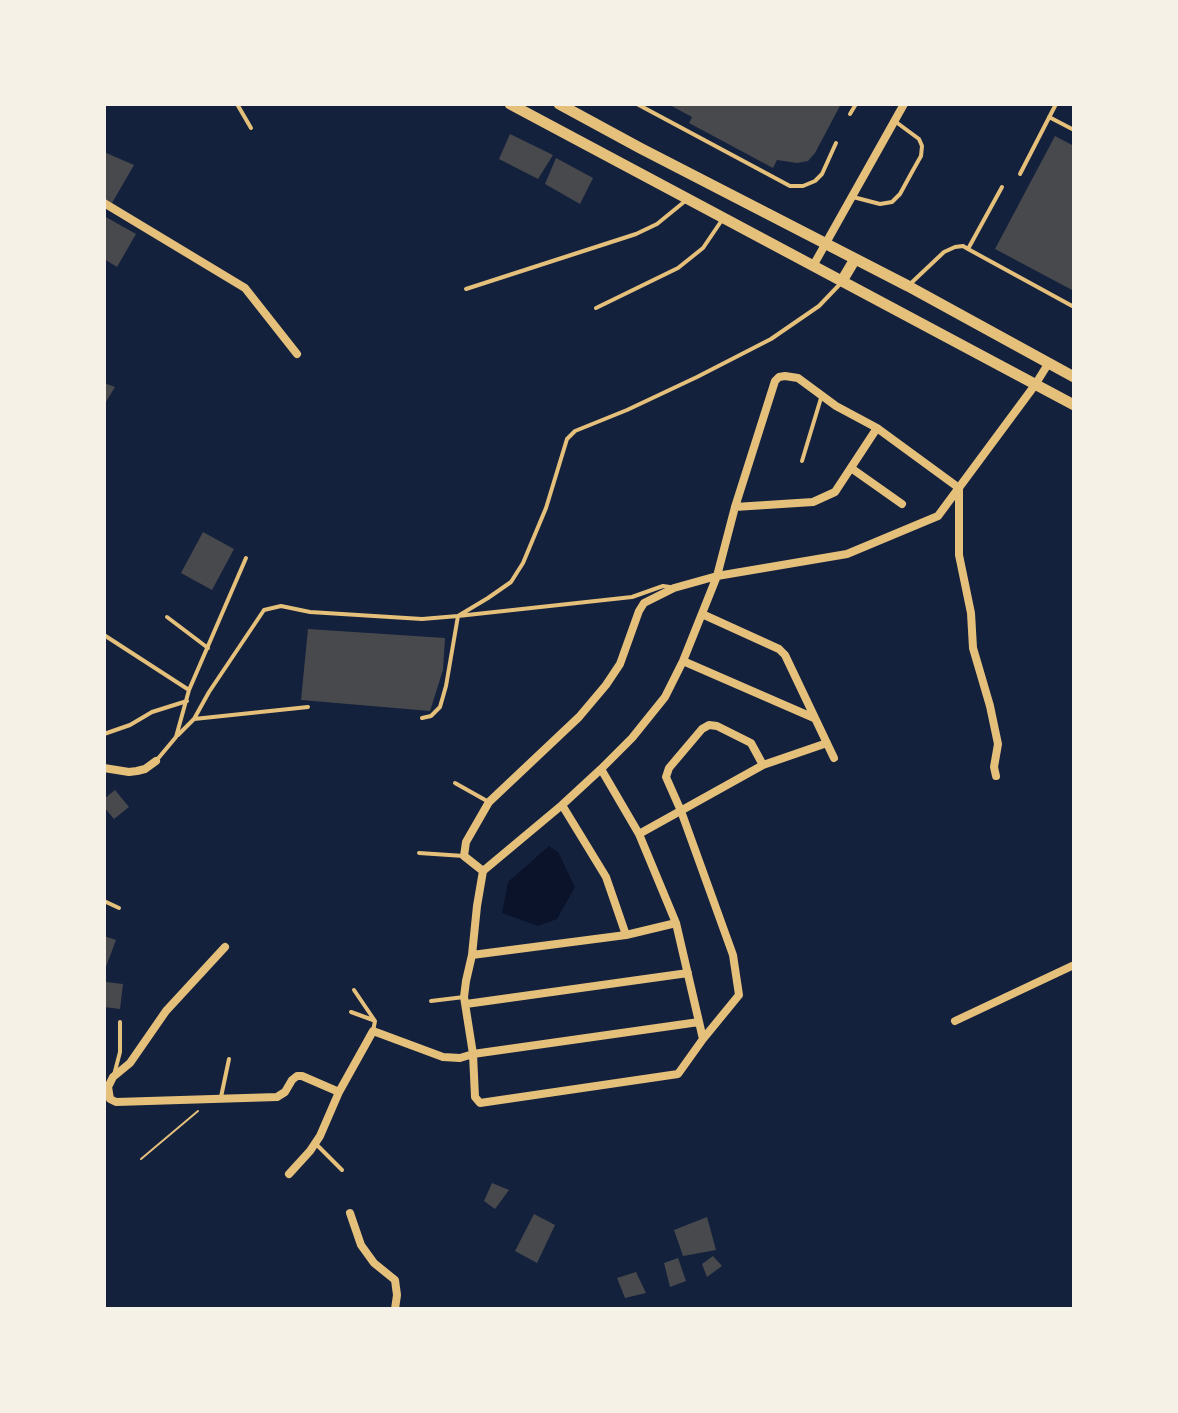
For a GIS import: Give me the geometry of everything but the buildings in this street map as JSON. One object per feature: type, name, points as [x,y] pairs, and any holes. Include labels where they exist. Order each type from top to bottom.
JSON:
[{"type":"main road","points":[[510,104],[1074,405]]},
{"type":"main road","points":[[559,104],[908,286],[1074,377]]},
{"type":"main road","points":[[842,281],[855,259]]},
{"type":"street","points":[[813,266],[904,104]]},
{"type":"street","points":[[104,203],[245,288],[297,354]]},
{"type":"street","points":[[483,871],[464,856],[466,842],[489,802],[579,717],[606,685],[620,664],[644,603],[674,588],[717,576],[847,554],[938,516],[1048,364]]},
{"type":"street","points":[[763,765],[751,743],[709,725],[702,729],[669,768],[666,777],[733,955],[739,995],[678,1074],[480,1103],[475,1097],[473,1054],[465,1000],[483,871],[601,769],[632,738],[665,697],[717,576],[735,507],[775,381],[785,376],[798,378],[836,406],[877,428],[959,488]]},
{"type":"street","points":[[735,507],[813,502],[835,492],[877,428]]},
{"type":"street","points":[[851,468],[902,504]]},
{"type":"street","points":[[959,488],[959,555],[971,613],[973,648],[998,744],[994,767],[996,776]]},
{"type":"street","points":[[702,614],[779,649],[785,655],[834,758]]},
{"type":"street","points":[[683,661],[815,718]]},
{"type":"street","points":[[639,834],[763,765],[827,743]]},
{"type":"street","points":[[104,768],[137,771],[156,761]]},
{"type":"street","points":[[601,769],[639,834],[676,923],[703,1039]]},
{"type":"street","points":[[562,805],[606,877],[626,935]]},
{"type":"street","points":[[472,955],[626,935],[676,923]]},
{"type":"street","points":[[225,947],[173,1002],[130,1063],[113,1077],[108,1087],[110,1099],[116,1102],[277,1097],[297,1076],[339,1092]]},
{"type":"street","points":[[955,1021],[1074,965]]},
{"type":"street","points":[[465,1000],[688,973]]},
{"type":"street","points":[[289,1174],[315,1143],[374,1026],[443,1057],[460,1058],[699,1022]]},
{"type":"street","points":[[350,1213],[361,1245],[374,1263],[395,1280],[395,1309]]},
{"type":"lane","points":[[237,104],[251,128]]},
{"type":"lane","points":[[637,104],[790,186],[803,186],[815,181],[822,174],[836,143]]},
{"type":"lane","points":[[850,114],[856,104]]},
{"type":"lane","points":[[1020,174],[1056,104]]},
{"type":"lane","points":[[1049,117],[1074,130]]},
{"type":"lane","points":[[853,197],[880,204],[892,202],[900,194],[921,156],[922,146],[919,139],[895,121]]},
{"type":"lane","points":[[968,249],[1002,187]]},
{"type":"lane","points":[[466,289],[636,234],[657,224],[688,199]]},
{"type":"lane","points":[[596,308],[678,268],[703,248],[723,218]]},
{"type":"lane","points":[[908,286],[944,252],[963,246],[1074,307]]},
{"type":"lane","points":[[422,718],[431,716],[440,707],[458,616],[511,582],[523,563],[546,508],[567,439],[575,431],[627,410],[771,339],[819,306],[842,281]]},
{"type":"lane","points":[[802,461],[822,396]]},
{"type":"lane","points":[[176,737],[189,690],[246,558]]},
{"type":"lane","points":[[156,761],[194,719],[264,610],[281,606],[310,612],[422,619],[617,599],[663,586],[674,588]]},
{"type":"lane","points":[[167,617],[208,648]]},
{"type":"lane","points":[[104,635],[189,690]]},
{"type":"lane","points":[[104,734],[130,725],[152,712],[187,701]]},
{"type":"lane","points":[[194,719],[308,707]]},
{"type":"lane","points":[[455,783],[489,802]]},
{"type":"lane","points":[[419,853],[464,856]]},
{"type":"lane","points":[[104,901],[119,908]]},
{"type":"lane","points":[[354,990],[374,1026]]},
{"type":"lane","points":[[431,1001],[465,1000]]},
{"type":"lane","points":[[351,1012],[374,1026]]},
{"type":"lane","points":[[113,1077],[120,1052],[120,1022]]},
{"type":"lane","points":[[216,1099],[229,1059]]},
{"type":"lane","points":[[315,1143],[342,1170]]},
{"type":"path","points":[[141,1159],[216,1099]]},
{"type":"water","points":[[549,846],[558,852],[575,887],[557,919],[538,926],[502,913],[508,882]]}]
